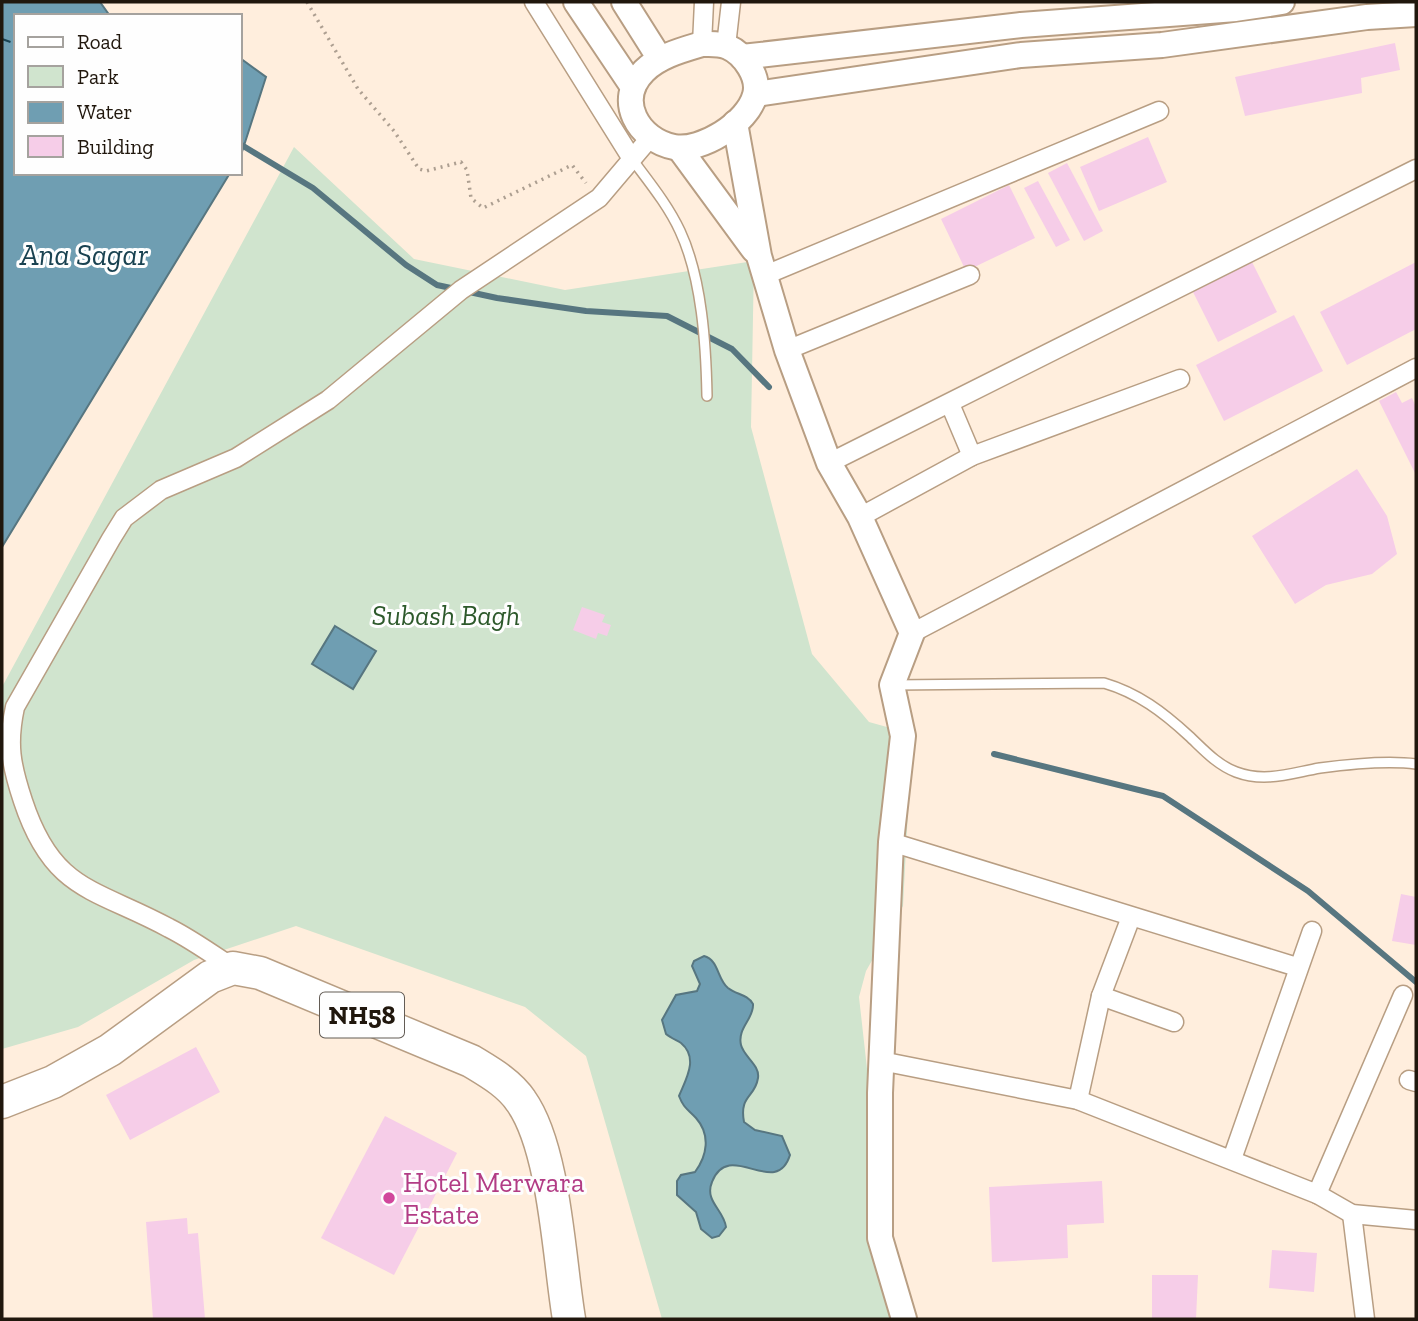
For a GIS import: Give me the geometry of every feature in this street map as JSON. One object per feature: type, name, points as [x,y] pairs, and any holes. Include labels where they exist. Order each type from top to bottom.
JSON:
[{"type":"highway","points":[[2,1102],[53,1082],[110,1050],[211,977],[233,968]]},
{"type":"highway","name":"NH58","points":[[233,968],[260,973],[471,1061],[497,1077],[521,1101],[537,1134],[548,1178],[569,1319]]},
{"type":"street","points":[[534,2],[632,159]]},
{"type":"street","points":[[576,2],[633,87]]},
{"type":"street","points":[[624,2],[660,59]]},
{"type":"street","points":[[704,2],[723,49],[751,70],[756,94],[749,109],[735,122],[700,144],[679,148],[649,139],[633,115],[633,87],[643,72],[660,59],[723,49],[1236,9],[1282,2]]},
{"type":"street","points":[[723,49],[731,2]]},
{"type":"street","points":[[1236,9],[1240,36]]},
{"type":"street","points":[[756,94],[1021,55],[1240,36],[1367,17],[1416,14]]},
{"type":"street","points":[[1021,25],[1021,55]]},
{"type":"street","points":[[761,266],[1159,111]]},
{"type":"street","points":[[735,122],[761,266],[787,350],[829,463],[860,517],[912,633]]},
{"type":"street","points":[[233,968],[169,928],[99,897],[71,879],[49,858],[34,833],[16,778],[8,737],[15,707],[124,518],[161,490],[236,458],[328,400],[461,290],[599,198],[649,139]]},
{"type":"street","points":[[679,148],[761,266]]},
{"type":"street","points":[[829,463],[1416,169]]},
{"type":"street","points":[[787,350],[970,275]]},
{"type":"street","points":[[904,1319],[880,1238],[881,1061],[891,842],[903,736],[892,685],[912,633],[1416,369]]},
{"type":"street","points":[[860,517],[972,456],[1180,379]]},
{"type":"street","points":[[950,404],[972,456]]},
{"type":"street","points":[[891,842],[1297,967]]},
{"type":"street","points":[[1078,1100],[1101,996],[1131,917]]},
{"type":"street","points":[[1232,1159],[1312,930]]},
{"type":"street","points":[[1317,1194],[1403,995]]},
{"type":"street","points":[[1101,996],[1174,1022]]},
{"type":"street","points":[[881,1061],[1078,1100],[1317,1194],[1352,1214],[1416,1220]]},
{"type":"street","points":[[1352,1214],[1365,1319]]},
{"type":"lane","points":[[632,159],[681,232],[700,307],[707,396]]},
{"type":"lane","points":[[892,685],[1104,683],[1139,696],[1212,758],[1233,771],[1250,776],[1272,778],[1320,768],[1416,764]]},
{"type":"path","points":[[307,2],[358,89],[394,131],[406,154],[419,169],[434,169],[461,162],[467,170],[471,198],[483,208],[572,165],[599,198]]},
{"type":"green space","name":"Subash Bagh","points":[[294,147],[414,259],[565,290],[754,261],[751,427],[812,654],[869,722],[912,734],[903,906],[866,971],[859,997],[895,1319],[662,1319],[586,1056],[525,1007],[296,926],[194,960],[78,1027],[2,1049],[2,687]]},
{"type":"water","name":"Ana Sagar","points":[[2,2],[100,2],[109,14],[14,14],[14,175],[229,175],[2,547]]},
{"type":"water","points":[[242,59],[266,77],[242,152]]},
{"type":"water","points":[[335,626],[376,651],[353,689],[312,664]]},
{"type":"water","points":[[704,956],[713,961],[728,988],[748,998],[753,1004],[740,1039],[743,1049],[757,1069],[758,1078],[754,1090],[745,1101],[744,1122],[755,1130],[782,1136],[790,1155],[783,1167],[774,1172],[740,1166],[729,1166],[720,1170],[710,1189],[712,1200],[726,1227],[719,1236],[712,1238],[701,1229],[696,1212],[677,1195],[677,1181],[681,1175],[695,1172],[706,1145],[701,1125],[679,1096],[689,1069],[689,1055],[681,1043],[666,1034],[662,1020],[676,995],[697,991],[700,984],[692,966],[694,961]]},
{"type":"building","points":[[1395,43],[1400,70],[1361,78],[1362,93],[1245,116],[1235,77]]},
{"type":"building","points":[[1148,137],[1167,182],[1099,211],[1080,167]]},
{"type":"building","points":[[1067,163],[1103,231],[1084,241],[1048,173]]},
{"type":"building","points":[[1038,181],[1070,240],[1056,247],[1024,188]]},
{"type":"building","points":[[1009,185],[1035,238],[966,271],[941,219]]},
{"type":"building","points":[[1248,254],[1277,312],[1218,342],[1189,284]]},
{"type":"building","points":[[1416,262],[1416,329],[1347,365],[1320,312]]},
{"type":"building","points":[[1294,315],[1323,371],[1224,421],[1196,365]]},
{"type":"building","points":[[1396,392],[1402,403],[1412,398],[1416,407],[1416,475],[1379,401]]},
{"type":"building","points":[[1357,469],[1387,516],[1397,554],[1372,574],[1326,585],[1295,604],[1252,536]]},
{"type":"building","points":[[582,607],[605,615],[602,622],[611,625],[607,636],[598,633],[596,639],[573,630]]},
{"type":"building","points":[[1401,894],[1416,897],[1416,945],[1392,941]]},
{"type":"building","points":[[196,1047],[220,1092],[130,1140],[106,1095]]},
{"type":"building","points":[[385,1116],[457,1153],[394,1275],[321,1238]]},
{"type":"building","points":[[1102,1181],[1104,1223],[1067,1225],[1068,1258],[992,1262],[989,1187]]},
{"type":"building","points":[[187,1218],[188,1234],[198,1233],[205,1319],[153,1319],[146,1222]]},
{"type":"building","points":[[1272,1250],[1317,1253],[1314,1292],[1269,1288]]},
{"type":"building","points":[[1152,1275],[1198,1275],[1196,1319],[1152,1319]]},
{"type":"waterway","points":[[242,145],[313,188],[406,265],[437,285],[497,298],[586,311],[667,316],[732,349],[769,387]]},
{"type":"waterway","points":[[994,754],[1163,796],[1308,891],[1416,982]]},
{"type":"ferry route","points":[[2,39],[14,43]]},
{"type":"place","name":"Hotel Merwara Estate","points":[[389,1198]]}]
